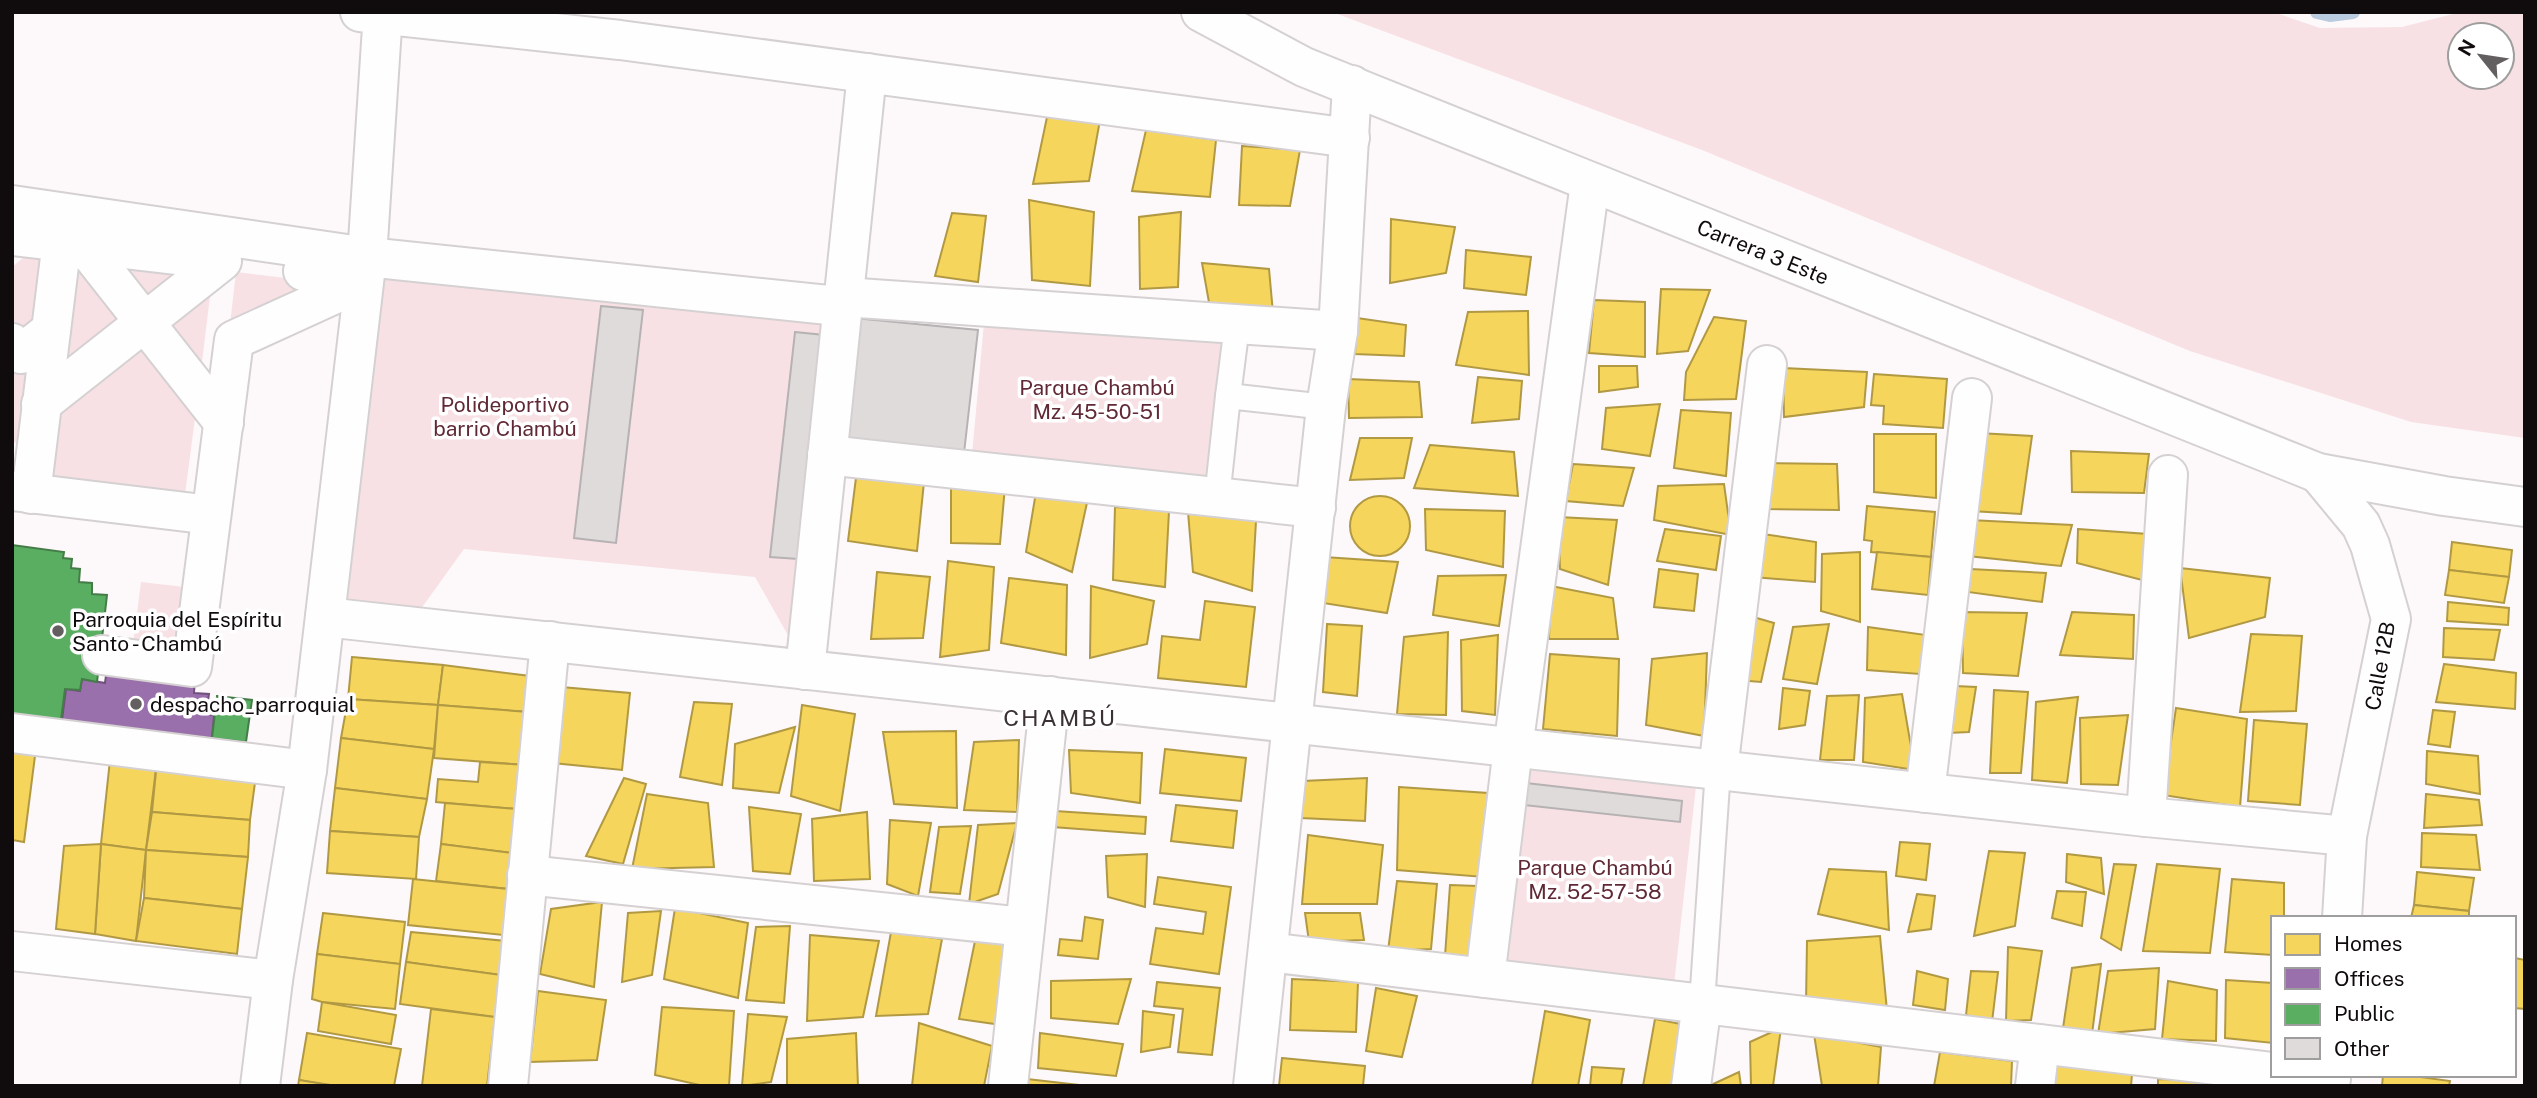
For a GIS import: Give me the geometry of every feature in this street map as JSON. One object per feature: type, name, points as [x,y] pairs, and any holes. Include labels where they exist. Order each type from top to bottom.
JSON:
[{"type":"street","points":[[260,1086],[272,980],[307,770],[367,257],[375,13],[621,26],[867,73],[1350,138]]},
{"type":"street","name":"Carrera 3 Este","points":[[1207,16],[1304,67],[2318,473],[2444,496],[2525,507]]},
{"type":"street","points":[[805,670],[841,302],[867,73]]},
{"type":"street","points":[[1253,1086],[1326,407],[1338,331],[1352,85]]},
{"type":"street","points":[[1485,978],[1513,748],[1590,183]]},
{"type":"street","points":[[12,205],[367,257],[841,302],[1338,331]]},
{"type":"street","points":[[41,243],[320,273],[336,277],[340,283],[335,294],[234,340],[191,667],[102,655]]},
{"type":"street","points":[[41,243],[144,322],[224,423]]},
{"type":"street","points":[[41,243],[51,330],[41,404],[22,480],[211,516]]},
{"type":"street","points":[[41,404],[222,261]]},
{"type":"street","points":[[15,353],[51,330]]},
{"type":"street","points":[[1718,770],[1767,365]]},
{"type":"street","points":[[1925,793],[1972,398]]},
{"type":"street","points":[[827,455],[1316,508]]},
{"type":"street","name":"Calle 12B","points":[[2318,473],[2361,525],[2370,545],[2391,618],[2347,836],[2342,916]]},
{"type":"street","points":[[2146,817],[2168,475]]},
{"type":"street","points":[[325,617],[2146,817],[2347,836]]},
{"type":"street","points":[[513,1085],[527,875],[550,641]]},
{"type":"street","points":[[1008,1086],[1050,696]]},
{"type":"street","points":[[12,733],[307,770]]},
{"type":"street","points":[[527,875],[1025,928]]},
{"type":"street","points":[[12,951],[272,980]]},
{"type":"street","points":[[1268,951],[2271,1072]]},
{"type":"street","points":[[1691,1086],[1702,1003]]},
{"type":"street","points":[[2035,1086],[2040,1044]]},
{"type":"lane","points":[[1218,489],[1235,341]]},
{"type":"lane","points":[[1228,396],[1326,407]]},
{"type":"lane","points":[[1702,1003],[1718,770]]},
{"type":"green space","points":[[1332,12],[2273,12],[2320,28],[2402,27],[2461,12],[2525,12],[2525,438],[2411,422],[2190,351],[1702,150]]},
{"type":"green space","points":[[34,249],[41,251],[30,335],[12,330],[12,267]]},
{"type":"green space","points":[[80,255],[132,320],[65,373]]},
{"type":"green space","points":[[105,258],[198,269],[146,309]]},
{"type":"green space","name":"Polideportivo barrio Chambú","points":[[380,266],[830,315],[798,653],[755,577],[464,549],[415,617],[340,609]]},
{"type":"green space","points":[[236,272],[311,281],[322,282],[229,333]]},
{"type":"green space","points":[[212,280],[200,378],[157,324]]},
{"type":"green space","name":"Parque Chambú Mz. 45-50-51","points":[[985,312],[1223,332],[1208,486],[971,466]]},
{"type":"green space","points":[[143,335],[197,403],[184,502],[52,486],[62,399]]},
{"type":"green space","points":[[27,360],[17,445],[12,439],[12,372]]},
{"type":"green space","points":[[141,582],[193,588],[184,659],[132,652]]},
{"type":"green space","name":"Parque Chambú Mz. 52-57-58","points":[[1519,754],[1696,786],[1673,994],[1495,970]]},
{"type":"building: Homes","points":[[1047,117],[1100,120],[1089,181],[1033,184]]},
{"type":"building: Homes","points":[[1146,130],[1216,140],[1210,197],[1132,191]]},
{"type":"building: Homes","points":[[1242,146],[1300,150],[1290,206],[1239,205]]},
{"type":"building: Homes","points":[[1029,200],[1094,212],[1090,286],[1032,280]]},
{"type":"building: Homes","points":[[1181,212],[1178,287],[1140,289],[1139,217]]},
{"type":"building: Homes","points":[[952,213],[986,216],[978,282],[935,276]]},
{"type":"building: Homes","points":[[1391,219],[1455,227],[1446,273],[1390,283]]},
{"type":"building: Homes","points":[[1466,250],[1531,257],[1526,295],[1464,288]]},
{"type":"building: Homes","points":[[1202,263],[1269,269],[1273,313],[1210,308]]},
{"type":"building: Homes","points":[[1661,289],[1710,290],[1688,351],[1657,354]]},
{"type":"building: Homes","points":[[1594,300],[1645,302],[1645,357],[1589,353]]},
{"type":"building: Homes","points":[[1528,311],[1529,375],[1456,365],[1468,312]]},
{"type":"building: Homes","points":[[1714,317],[1746,321],[1736,399],[1684,400],[1686,372]]},
{"type":"building: Homes","points":[[1357,318],[1406,325],[1404,356],[1355,354]]},
{"type":"building: Homes","points":[[1599,366],[1637,366],[1638,387],[1599,392]]},
{"type":"building: Homes","points":[[1783,368],[1867,372],[1864,407],[1784,417]]},
{"type":"building: Homes","points":[[1874,374],[1947,379],[1943,428],[1883,424],[1884,406],[1871,405]]},
{"type":"building: Homes","points":[[1478,377],[1522,381],[1519,419],[1472,423]]},
{"type":"building: Homes","points":[[1348,379],[1419,382],[1422,417],[1349,418]]},
{"type":"building: Homes","points":[[1660,404],[1650,456],[1602,449],[1606,408]]},
{"type":"building: Homes","points":[[1681,410],[1731,413],[1726,476],[1674,468]]},
{"type":"building: Homes","points":[[1978,433],[2032,436],[2021,514],[1971,511]]},
{"type":"building: Homes","points":[[1874,434],[1936,434],[1936,498],[1874,492]]},
{"type":"building: Homes","points":[[1360,438],[1412,438],[1404,478],[1350,480]]},
{"type":"building: Homes","points":[[1430,445],[1514,452],[1518,496],[1414,488]]},
{"type":"building: Homes","points":[[2071,451],[2149,454],[2144,493],[2072,492]]},
{"type":"building: Homes","points":[[858,462],[925,472],[917,551],[848,541]]},
{"type":"building: Homes","points":[[1765,463],[1837,464],[1839,510],[1765,509]]},
{"type":"building: Homes","points":[[1573,464],[1634,468],[1623,506],[1566,501]]},
{"type":"building: Homes","points":[[951,478],[1005,486],[1000,544],[951,543]]},
{"type":"building: Homes","points":[[1724,484],[1731,535],[1654,520],[1658,486]]},
{"type":"building: Homes","points":[[1036,492],[1088,498],[1072,572],[1026,552]]},
{"type":"building: Homes","points":[[1380,496],[1397,501],[1405,509],[1410,526],[1405,543],[1397,551],[1380,556],[1363,551],[1355,543],[1350,526],[1355,509],[1363,501]]},
{"type":"building: Homes","points":[[1867,506],[1935,512],[1931,557],[1871,552],[1872,541],[1864,540]]},
{"type":"building: Homes","points":[[1115,507],[1169,511],[1165,587],[1113,580]]},
{"type":"building: Homes","points":[[1425,509],[1505,511],[1503,567],[1426,550]]},
{"type":"building: Homes","points":[[1188,512],[1256,521],[1252,591],[1193,572]]},
{"type":"building: Homes","points":[[1558,517],[1617,520],[1608,585],[1560,569]]},
{"type":"building: Homes","points":[[1970,520],[2072,525],[2061,566],[1968,556]]},
{"type":"building: Homes","points":[[1665,529],[1721,536],[1716,570],[1657,561]]},
{"type":"building: Homes","points":[[2078,529],[2148,534],[2142,580],[2077,563]]},
{"type":"building: Homes","points":[[1756,533],[1816,542],[1815,582],[1753,577]]},
{"type":"building: Homes","points":[[2452,542],[2512,550],[2509,577],[2449,570]]},
{"type":"building: Homes","points":[[1860,552],[1860,622],[1821,611],[1822,554]]},
{"type":"building: Homes","points":[[1877,552],[1931,557],[1928,595],[1872,589]]},
{"type":"building: Homes","points":[[1324,557],[1398,562],[1387,613],[1323,603]]},
{"type":"building: Homes","points":[[948,561],[994,567],[989,650],[940,657]]},
{"type":"building: Homes","points":[[2180,568],[2270,578],[2265,617],[2189,638]]},
{"type":"building: Homes","points":[[1659,569],[1698,574],[1694,611],[1654,607]]},
{"type":"building: Homes","points":[[1970,569],[2046,573],[2042,602],[1968,592]]},
{"type":"building: Homes","points":[[2449,570],[2509,577],[2504,603],[2445,595]]},
{"type":"building: Homes","points":[[877,572],[930,577],[923,638],[871,639]]},
{"type":"building: Homes","points":[[1506,575],[1499,626],[1433,615],[1438,576]]},
{"type":"building: Homes","points":[[1009,578],[1067,585],[1066,655],[1001,643]]},
{"type":"building: Homes","points":[[1091,586],[1154,601],[1147,644],[1090,658]]},
{"type":"building: Homes","points":[[1551,586],[1613,598],[1618,639],[1549,639]]},
{"type":"building: Homes","points":[[1205,601],[1255,607],[1246,687],[1158,678],[1162,636],[1200,640]]},
{"type":"building: Homes","points":[[2448,602],[2509,608],[2508,625],[2447,621]]},
{"type":"building: Homes","points":[[1962,612],[2027,613],[2018,676],[1963,673]]},
{"type":"building: Homes","points":[[2072,612],[2134,615],[2133,659],[2060,655]]},
{"type":"building: Homes","points":[[1743,614],[1774,623],[1761,682],[1737,680]]},
{"type":"building: Homes","points":[[1327,624],[1362,626],[1357,696],[1323,692]]},
{"type":"building: Homes","points":[[1829,624],[1817,684],[1783,679],[1793,627]]},
{"type":"building: Homes","points":[[1868,627],[1926,635],[1920,674],[1867,670]]},
{"type":"building: Homes","points":[[2444,628],[2500,630],[2494,660],[2443,657]]},
{"type":"building: Homes","points":[[1448,632],[1446,715],[1397,714],[1404,637]]},
{"type":"building: Homes","points":[[2251,634],[2302,636],[2296,711],[2240,712]]},
{"type":"building: Homes","points":[[1498,635],[1495,715],[1462,711],[1461,640]]},
{"type":"building: Homes","points":[[1707,653],[1704,736],[1646,725],[1652,659]]},
{"type":"building: Homes","points":[[1550,654],[1619,659],[1617,736],[1543,729]]},
{"type":"building: Homes","points":[[352,657],[443,665],[438,705],[348,699]]},
{"type":"building: Homes","points":[[2444,664],[2516,673],[2515,709],[2436,702]]},
{"type":"building: Homes","points":[[443,665],[530,676],[529,712],[438,705]]},
{"type":"building: Homes","points":[[1955,686],[1976,687],[1969,732],[1948,733]]},
{"type":"building: Homes","points":[[561,687],[630,693],[622,770],[553,763]]},
{"type":"building: Homes","points":[[1783,688],[1810,691],[1805,725],[1779,729]]},
{"type":"building: Homes","points":[[1994,690],[2028,692],[2021,773],[1990,773]]},
{"type":"building: Homes","points":[[1902,694],[1915,770],[1863,762],[1865,698]]},
{"type":"building: Homes","points":[[1859,695],[1854,760],[1820,760],[1827,696]]},
{"type":"building: Homes","points":[[2078,697],[2067,783],[2032,780],[2036,702]]},
{"type":"building: Homes","points":[[348,699],[438,705],[434,749],[341,738]]},
{"type":"building: Homes","points":[[694,702],[732,704],[722,785],[680,777]]},
{"type":"building: Homes","points":[[438,705],[529,712],[525,765],[434,758]]},
{"type":"building: Homes","points":[[802,705],[855,714],[840,811],[791,796]]},
{"type":"building: Homes","points":[[2176,708],[2247,719],[2240,807],[2163,795]]},
{"type":"building: Homes","points":[[2433,710],[2455,712],[2450,747],[2428,744]]},
{"type":"building: Homes","points":[[2128,715],[2118,785],[2081,784],[2080,718]]},
{"type":"building: Homes","points":[[2254,720],[2307,724],[2300,805],[2248,801]]},
{"type":"building: Homes","points":[[795,727],[779,793],[733,788],[735,744]]},
{"type":"building: Homes","points":[[956,731],[957,808],[894,804],[883,732]]},
{"type":"building: Homes","points":[[341,738],[434,749],[427,799],[335,788]]},
{"type":"building: Homes","points":[[1019,740],[1017,812],[964,810],[974,742]]},
{"type":"building: Homes","points":[[12,745],[36,748],[24,842],[12,840]]},
{"type":"building: Homes","points":[[1165,749],[1246,758],[1241,801],[1160,793]]},
{"type":"building: Homes","points":[[1069,750],[1142,753],[1140,803],[1071,793]]},
{"type":"building: Homes","points":[[2427,751],[2478,756],[2480,794],[2426,784]]},
{"type":"building: Homes","points":[[110,760],[157,761],[146,850],[101,844]]},
{"type":"building: Homes","points":[[157,761],[256,775],[250,820],[152,812]]},
{"type":"building: Homes","points":[[480,762],[525,765],[517,809],[436,802],[438,779],[478,782]]},
{"type":"building: Homes","points":[[624,778],[646,784],[623,864],[586,856]]},
{"type":"building: Homes","points":[[1367,778],[1365,821],[1301,818],[1303,781]]},
{"type":"building: Homes","points":[[1399,787],[1488,793],[1484,877],[1397,870]]},
{"type":"building: Homes","points":[[335,788],[427,799],[419,837],[330,831]]},
{"type":"building: Homes","points":[[647,794],[708,803],[714,867],[632,869]]},
{"type":"building: Homes","points":[[2426,794],[2479,800],[2482,825],[2424,828]]},
{"type":"building: Homes","points":[[445,803],[517,809],[512,853],[441,844]]},
{"type":"building: Homes","points":[[1176,805],[1237,811],[1233,848],[1171,841]]},
{"type":"building: Homes","points":[[749,807],[801,814],[790,874],[753,871]]},
{"type":"building: Homes","points":[[1055,811],[1146,817],[1145,834],[1053,827]]},
{"type":"building: Homes","points":[[152,812],[250,820],[248,857],[146,850]]},
{"type":"building: Homes","points":[[867,812],[870,879],[814,881],[812,819]]},
{"type":"building: Homes","points":[[890,820],[931,823],[918,896],[887,884]]},
{"type":"building: Homes","points":[[1017,823],[998,894],[969,904],[978,825]]},
{"type":"building: Homes","points":[[971,826],[960,894],[930,892],[939,827]]},
{"type":"building: Homes","points":[[330,831],[419,837],[416,879],[327,873]]},
{"type":"building: Homes","points":[[2422,833],[2476,835],[2480,870],[2421,867]]},
{"type":"building: Homes","points":[[1308,835],[1383,845],[1377,904],[1302,904]]},
{"type":"building: Homes","points":[[1900,842],[1930,844],[1926,880],[1896,876]]},
{"type":"building: Homes","points":[[101,844],[146,850],[136,941],[95,934]]},
{"type":"building: Homes","points":[[101,844],[95,934],[56,929],[64,846]]},
{"type":"building: Homes","points":[[441,844],[512,853],[508,889],[436,881]]},
{"type":"building: Homes","points":[[146,850],[248,857],[242,909],[144,898]]},
{"type":"building: Homes","points":[[1989,851],[2025,853],[2015,926],[1974,936]]},
{"type":"building: Homes","points":[[1147,854],[1145,907],[1108,897],[1106,856]]},
{"type":"building: Homes","points":[[2067,854],[2101,858],[2104,894],[2066,882]]},
{"type":"building: Homes","points":[[2114,864],[2136,865],[2121,950],[2101,938]]},
{"type":"building: Homes","points":[[2157,864],[2220,869],[2210,953],[2143,951]]},
{"type":"building: Homes","points":[[1829,869],[1886,872],[1889,930],[1818,914]]},
{"type":"building: Homes","points":[[2417,872],[2474,878],[2469,911],[2414,905]]},
{"type":"building: Homes","points":[[1158,877],[1231,887],[1219,974],[1150,964],[1156,928],[1203,934],[1206,912],[1154,904]]},
{"type":"building: Homes","points":[[413,879],[508,889],[503,935],[408,925]]},
{"type":"building: Homes","points":[[2232,879],[2284,883],[2284,916],[2271,916],[2271,955],[2225,952]]},
{"type":"building: Homes","points":[[1397,881],[1437,884],[1431,949],[1388,951]]},
{"type":"building: Homes","points":[[1450,885],[1477,886],[1472,959],[1445,956]]},
{"type":"building: Homes","points":[[2057,891],[2086,892],[2082,926],[2052,918]]},
{"type":"building: Homes","points":[[1917,894],[1935,896],[1931,929],[1908,932]]},
{"type":"building: Homes","points":[[144,898],[242,909],[237,954],[136,941]]},
{"type":"building: Homes","points":[[602,902],[594,987],[540,974],[551,909]]},
{"type":"building: Homes","points":[[2414,905],[2469,911],[2469,916],[2411,916]]},
{"type":"building: Homes","points":[[675,908],[748,923],[738,998],[664,979]]},
{"type":"building: Homes","points":[[661,911],[652,975],[622,982],[628,913]]},
{"type":"building: Homes","points":[[323,913],[405,922],[400,964],[317,954]]},
{"type":"building: Homes","points":[[1305,913],[1360,913],[1364,940],[1309,942]]},
{"type":"building: Homes","points":[[1085,917],[1103,920],[1098,959],[1058,955],[1060,939],[1082,941]]},
{"type":"building: Homes","points":[[790,926],[784,1003],[746,1000],[756,927]]},
{"type":"building: Homes","points":[[411,932],[506,941],[501,975],[406,962]]},
{"type":"building: Homes","points":[[891,932],[942,939],[928,1014],[876,1016]]},
{"type":"building: Homes","points":[[810,935],[879,941],[863,1017],[807,1021]]},
{"type":"building: Homes","points":[[1880,936],[1887,1011],[1806,1003],[1807,941]]},
{"type":"building: Homes","points":[[1013,940],[1002,1025],[959,1019],[975,941]]},
{"type":"building: Homes","points":[[2008,947],[2042,951],[2031,1020],[2006,1021]]},
{"type":"building: Homes","points":[[317,954],[400,964],[395,1009],[312,999]]},
{"type":"building: Homes","points":[[2516,958],[2525,960],[2525,1009],[2516,1008]]},
{"type":"building: Homes","points":[[406,962],[501,975],[495,1017],[400,1004]]},
{"type":"building: Homes","points":[[2101,964],[2092,1034],[2063,1028],[2072,968]]},
{"type":"building: Homes","points":[[2159,968],[2155,1029],[2098,1034],[2108,971]]},
{"type":"building: Homes","points":[[1917,971],[1948,979],[1945,1010],[1913,1005]]},
{"type":"building: Homes","points":[[1971,971],[1998,972],[1992,1022],[1966,1015]]},
{"type":"building: Homes","points":[[1131,979],[1118,1024],[1051,1018],[1051,981]]},
{"type":"building: Homes","points":[[1292,979],[1358,982],[1356,1032],[1290,1030]]},
{"type":"building: Homes","points":[[2226,980],[2271,983],[2271,1043],[2225,1038]]},
{"type":"building: Homes","points":[[2168,981],[2217,990],[2216,1041],[2162,1039]]},
{"type":"building: Homes","points":[[1157,982],[1220,988],[1212,1055],[1178,1052],[1183,1009],[1154,1006]]},
{"type":"building: Homes","points":[[1376,988],[1417,996],[1402,1057],[1366,1051]]},
{"type":"building: Homes","points":[[538,991],[606,1000],[597,1060],[530,1062]]},
{"type":"building: Homes","points":[[322,1002],[396,1015],[391,1044],[318,1031]]},
{"type":"building: Homes","points":[[662,1007],[734,1011],[729,1086],[704,1086],[655,1075]]},
{"type":"building: Homes","points":[[431,1009],[495,1017],[487,1086],[422,1086]]},
{"type":"building: Homes","points":[[1143,1011],[1174,1015],[1170,1047],[1141,1052]]},
{"type":"building: Homes","points":[[1545,1011],[1590,1020],[1578,1086],[1532,1086]]},
{"type":"building: Homes","points":[[748,1014],[787,1017],[771,1082],[742,1086]]},
{"type":"building: Homes","points":[[1655,1019],[1686,1025],[1675,1086],[1643,1086]]},
{"type":"building: Homes","points":[[919,1023],[992,1046],[984,1086],[912,1086]]},
{"type":"building: Homes","points":[[1781,1028],[1773,1086],[1751,1086],[1750,1042]]},
{"type":"building: Homes","points":[[307,1033],[401,1049],[394,1086],[332,1086],[299,1080]]},
{"type":"building: Homes","points":[[856,1033],[858,1086],[787,1086],[787,1039]]},
{"type":"building: Homes","points":[[1040,1033],[1123,1044],[1116,1076],[1038,1068]]},
{"type":"building: Homes","points":[[1814,1034],[1881,1047],[1878,1086],[1822,1086]]},
{"type":"building: Homes","points":[[1940,1052],[2012,1061],[2011,1086],[1934,1086]]},
{"type":"building: Homes","points":[[1282,1058],[1365,1066],[1363,1086],[1279,1086]]},
{"type":"building: Homes","points":[[2055,1065],[2132,1074],[2131,1086],[2053,1086]]},
{"type":"building: Homes","points":[[1592,1067],[1624,1069],[1621,1086],[1590,1086]]},
{"type":"building: Homes","points":[[1739,1072],[1741,1086],[1709,1086]]},
{"type":"building: Homes","points":[[2383,1077],[2421,1077],[2450,1081],[2449,1086],[2382,1086]]},
{"type":"building: Homes","points":[[1027,1079],[1088,1086],[1026,1086]]},
{"type":"building: Homes","points":[[2158,1079],[2224,1081],[2224,1086],[2158,1086]]},
{"type":"building: Homes","points":[[299,1080],[337,1086],[298,1086]]},
{"type":"building: Offices","name":"despacho_parroquial","points":[[107,668],[195,678],[194,693],[209,694],[206,714],[214,715],[212,738],[62,720],[66,689],[80,691],[82,679],[105,683]]},
{"type":"building: Public","points":[[12,545],[64,552],[63,558],[72,559],[71,568],[80,569],[79,582],[92,583],[92,594],[107,595],[97,682],[82,679],[80,690],[65,689],[61,720],[12,714]]},
{"type":"building: Public","points":[[217,696],[252,700],[246,742],[212,738]]},
{"type":"building: Other","points":[[601,306],[643,310],[616,543],[574,538]]},
{"type":"building: Other","points":[[854,318],[978,330],[963,462],[839,450]]},
{"type":"building: Other","points":[[795,332],[824,335],[798,559],[770,557]]},
{"type":"building: Other","points":[[1526,783],[1682,801],[1680,822],[1524,805]]},
{"type":"waterway","points":[[2317,12],[2330,15],[2353,12]]},
{"type":"place","name":"Parroquia del Espíritu Santo - Chambú","points":[[58,631]]},
{"type":"place","name":"despacho_parroquial","points":[[136,704]]},
{"type":"district","name":"CHAMBÚ","points":[[1060,717]]}]
